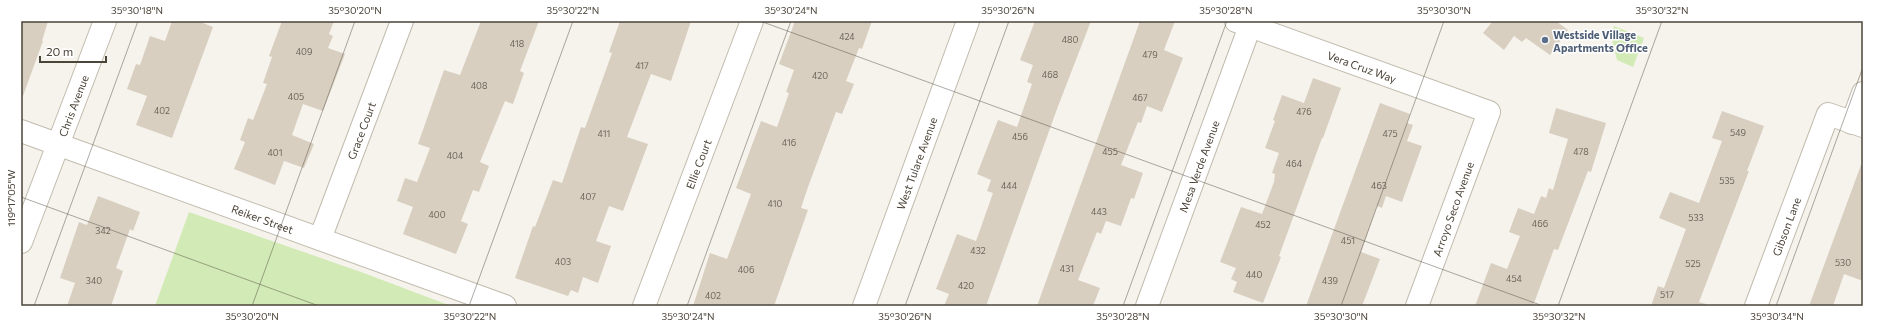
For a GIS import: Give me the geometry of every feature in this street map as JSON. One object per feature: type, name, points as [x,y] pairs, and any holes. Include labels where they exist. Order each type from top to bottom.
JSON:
[{"type":"street","name":"Chris Avenue","points":[[21,242],[105,21]]},
{"type":"street","name":"Grace Court","points":[[320,239],[402,21]]},
{"type":"street","name":"Ellie Court","points":[[644,306],[752,21]]},
{"type":"street","name":"West Tulare Avenue","points":[[864,306],[968,21]]},
{"type":"street","name":"Vera Cruz Way","points":[[1243,24],[1489,112]]},
{"type":"street","name":"Mesa Verde Avenue","points":[[1147,306],[1243,24]]},
{"type":"street","points":[[1858,124],[1863,93]]},
{"type":"street","name":"Arroyo Seco Avenue","points":[[1417,306],[1489,112]]},
{"type":"street","name":"Gibson Lane","points":[[1756,306],[1828,114],[1858,124]]},
{"type":"street","name":"Reiker Street","points":[[21,131],[505,306]]},
{"type":"green space","points":[[1614,26],[1644,38],[1633,67],[1617,60],[1611,36]]},
{"type":"green space","points":[[189,212],[361,272],[451,306],[155,306]]},
{"type":"building","points":[[21,21],[48,21],[43,41],[23,96],[21,96]]},
{"type":"building","points":[[172,21],[198,21],[213,27],[172,138],[136,125],[147,96],[127,89],[136,64],[140,65],[150,36],[165,41]]},
{"type":"building","points":[[282,21],[334,21],[329,34],[333,36],[328,48],[345,54],[323,111],[303,104],[292,135],[314,144],[304,168],[284,161],[275,185],[234,169],[245,142],[240,140],[248,118],[253,120],[267,84],[263,83],[272,57],[269,56]]},
{"type":"building","points":[[481,21],[539,21],[520,71],[524,73],[513,104],[505,101],[480,162],[489,166],[479,192],[473,190],[461,221],[468,224],[456,254],[403,234],[413,207],[397,201],[405,178],[417,182],[430,148],[418,144],[444,70],[460,75]]},
{"type":"building","points":[[620,21],[691,21],[671,81],[651,74],[627,137],[648,144],[623,211],[609,206],[596,241],[611,246],[598,283],[583,277],[578,293],[571,290],[568,296],[515,278],[533,226],[535,227],[553,180],[562,183],[581,127],[585,128],[612,53],[609,52]]},
{"type":"building","points":[[795,21],[872,21],[862,49],[859,48],[846,81],[854,84],[842,114],[836,112],[808,187],[801,208],[808,210],[774,306],[693,306],[710,253],[727,259],[751,194],[736,188],[761,121],[777,127],[789,93],[786,92],[794,70],[779,64]]},
{"type":"building","points":[[1035,21],[1091,21],[1057,109],[986,306],[944,306],[949,294],[936,289],[957,234],[976,241],[993,193],[987,191],[991,180],[977,174],[998,120],[1017,127],[1032,84],[1027,82],[1033,65],[1020,60]]},
{"type":"building","points":[[1140,21],[1175,21],[1164,50],[1183,58],[1162,112],[1147,106],[1141,123],[1138,122],[1121,165],[1143,173],[1134,199],[1131,198],[1121,226],[1106,221],[1101,234],[1097,232],[1078,280],[1100,288],[1093,306],[1037,306]]},
{"type":"building","name":"Westside Village Apartments Office","points":[[1493,21],[1556,21],[1568,30],[1550,55],[1526,38],[1522,42],[1514,36],[1504,50],[1483,33]]},
{"type":"building","points":[[1313,78],[1341,88],[1279,256],[1281,257],[1263,303],[1233,292],[1237,282],[1231,279],[1236,268],[1220,262],[1241,207],[1262,214],[1274,182],[1275,174],[1272,173],[1279,153],[1265,148],[1275,121],[1273,120],[1282,95],[1304,103]]},
{"type":"building","points":[[1380,103],[1410,114],[1407,123],[1413,125],[1407,141],[1422,146],[1402,202],[1386,196],[1382,208],[1377,206],[1361,252],[1380,259],[1362,306],[1306,306]]},
{"type":"building","points":[[1556,108],[1606,123],[1591,172],[1588,171],[1558,250],[1554,249],[1533,306],[1475,306],[1491,263],[1507,269],[1520,236],[1509,232],[1518,208],[1534,214],[1541,196],[1546,198],[1549,188],[1553,190],[1568,139],[1549,133]]},
{"type":"building","points":[[1722,111],[1764,126],[1747,171],[1749,171],[1699,302],[1706,304],[1706,306],[1651,306],[1658,286],[1664,288],[1686,229],[1659,218],[1670,192],[1699,203],[1722,141],[1712,138]]},
{"type":"building","points":[[1861,165],[1863,165],[1863,281],[1844,274],[1833,306],[1809,306]]},
{"type":"building","points":[[98,196],[140,212],[133,231],[130,229],[116,268],[123,271],[111,306],[67,306],[75,283],[60,278],[79,222],[87,225]]},
{"type":"place","name":"Westside Village Apartments Office","points":[[1545,40]]}]
